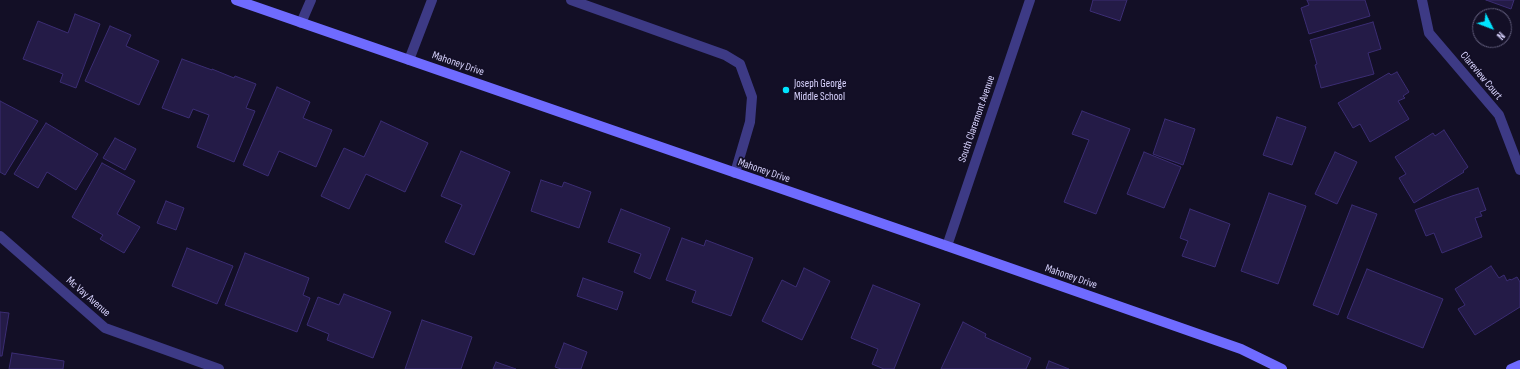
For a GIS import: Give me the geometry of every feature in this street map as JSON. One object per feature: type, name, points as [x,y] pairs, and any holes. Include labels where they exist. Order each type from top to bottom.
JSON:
[{"type":"street","name":"Mahoney Drive","points":[[236,0],[1241,349],[1282,369]]},
{"type":"street","points":[[302,23],[311,0]]},
{"type":"street","points":[[409,60],[432,0]]},
{"type":"street","points":[[571,0],[725,55],[740,64],[752,97],[750,122],[735,173]]},
{"type":"street","name":"South Claremont Avenue","points":[[947,246],[1030,0]]},
{"type":"street","name":"Clareview Court","points":[[1422,0],[1429,33],[1499,115],[1520,170]]},
{"type":"street","name":"Mc Vay Avenue","points":[[0,236],[105,328],[219,369]]},
{"type":"street","points":[[1510,369],[1520,365]]},
{"type":"building","points":[[1093,0],[1127,0],[1120,21],[1090,11]]},
{"type":"building","points":[[1307,0],[1365,0],[1370,16],[1309,34],[1301,8],[1309,5]]},
{"type":"building","points":[[1486,0],[1514,0],[1511,8]]},
{"type":"building","points":[[75,14],[100,24],[76,88],[60,82],[63,74],[23,59],[38,21],[68,33]]},
{"type":"building","points":[[1373,22],[1381,49],[1368,53],[1374,74],[1321,88],[1315,65],[1317,64],[1310,40]]},
{"type":"building","points":[[110,26],[131,35],[126,46],[159,61],[139,105],[85,81]]},
{"type":"building","points":[[182,59],[234,78],[235,76],[256,84],[246,108],[255,111],[234,162],[197,147],[209,115],[193,109],[189,118],[162,108]]},
{"type":"building","points":[[1397,72],[1409,92],[1403,96],[1405,98],[1398,101],[1409,119],[1370,142],[1360,124],[1353,128],[1338,103],[1389,73],[1391,75]]},
{"type":"building","points":[[277,87],[310,102],[303,118],[332,130],[316,167],[279,151],[268,176],[243,165]]},
{"type":"building","points":[[0,101],[38,121],[5,175],[0,172]]},
{"type":"building","points":[[1082,111],[1130,129],[1096,214],[1064,202],[1089,140],[1072,134]]},
{"type":"building","points":[[1277,117],[1306,127],[1292,165],[1263,155]]},
{"type":"building","points":[[1165,119],[1195,129],[1183,165],[1153,154]]},
{"type":"building","points":[[381,121],[428,143],[405,192],[366,174],[349,209],[321,196],[344,148],[364,157]]},
{"type":"building","points":[[46,123],[98,154],[76,190],[47,172],[38,188],[14,174]]},
{"type":"building","points":[[1444,130],[1468,167],[1463,171],[1464,172],[1414,203],[1399,178],[1406,174],[1395,157],[1433,133],[1435,136]]},
{"type":"building","points":[[115,138],[136,149],[125,170],[103,158]]},
{"type":"building","points":[[461,151],[510,172],[474,255],[445,242],[462,205],[441,196]]},
{"type":"building","points":[[1144,152],[1181,167],[1164,208],[1127,194]]},
{"type":"building","points":[[1335,152],[1357,162],[1337,204],[1315,194]]},
{"type":"building","points":[[102,163],[135,181],[117,214],[140,227],[124,253],[100,239],[103,235],[72,217]]},
{"type":"building","points":[[541,180],[562,187],[564,182],[591,192],[579,228],[531,211]]},
{"type":"building","points":[[1478,188],[1486,210],[1480,212],[1482,216],[1475,218],[1482,237],[1442,253],[1434,233],[1426,236],[1415,210]]},
{"type":"building","points":[[1269,193],[1306,206],[1278,284],[1241,271]]},
{"type":"building","points":[[166,201],[184,208],[176,230],[157,223]]},
{"type":"building","points":[[1352,205],[1377,214],[1338,315],[1313,305]]},
{"type":"building","points":[[621,209],[670,228],[650,279],[634,272],[641,254],[608,242]]},
{"type":"building","points":[[1190,209],[1230,224],[1215,267],[1182,256],[1188,241],[1180,238]]},
{"type":"building","points":[[682,238],[704,246],[706,240],[753,258],[731,316],[692,302],[696,291],[666,280]]},
{"type":"building","points":[[187,248],[233,266],[217,304],[172,286]]},
{"type":"building","points":[[245,253],[309,278],[303,295],[310,298],[297,332],[225,305]]},
{"type":"building","points":[[1491,266],[1499,278],[1504,275],[1507,281],[1517,277],[1520,282],[1520,307],[1475,335],[1458,309],[1465,305],[1455,289]]},
{"type":"building","points":[[804,268],[830,281],[802,340],[762,321],[782,280],[796,287]]},
{"type":"building","points":[[1367,269],[1443,299],[1423,348],[1347,318]]},
{"type":"building","points":[[583,278],[623,292],[617,310],[577,296]]},
{"type":"building","points":[[873,285],[920,304],[894,369],[884,369],[872,364],[878,349],[851,338]]},
{"type":"building","points":[[344,294],[391,312],[373,358],[327,340],[329,334],[307,325],[318,297],[339,305]]},
{"type":"building","points":[[0,312],[9,313],[2,356],[0,356]]},
{"type":"building","points":[[422,320],[472,337],[461,369],[405,369]]},
{"type":"building","points":[[963,322],[986,334],[985,337],[1031,358],[1026,369],[941,369]]},
{"type":"building","points":[[564,343],[587,352],[581,369],[561,369],[555,367]]},
{"type":"building","points":[[12,353],[64,361],[63,369],[9,369]]},
{"type":"building","points":[[1049,361],[1069,369],[1046,369]]},
{"type":"building","points":[[496,362],[516,369],[493,369]]},
{"type":"place","name":"Joseph George Middle School","points":[[786,90]]}]
